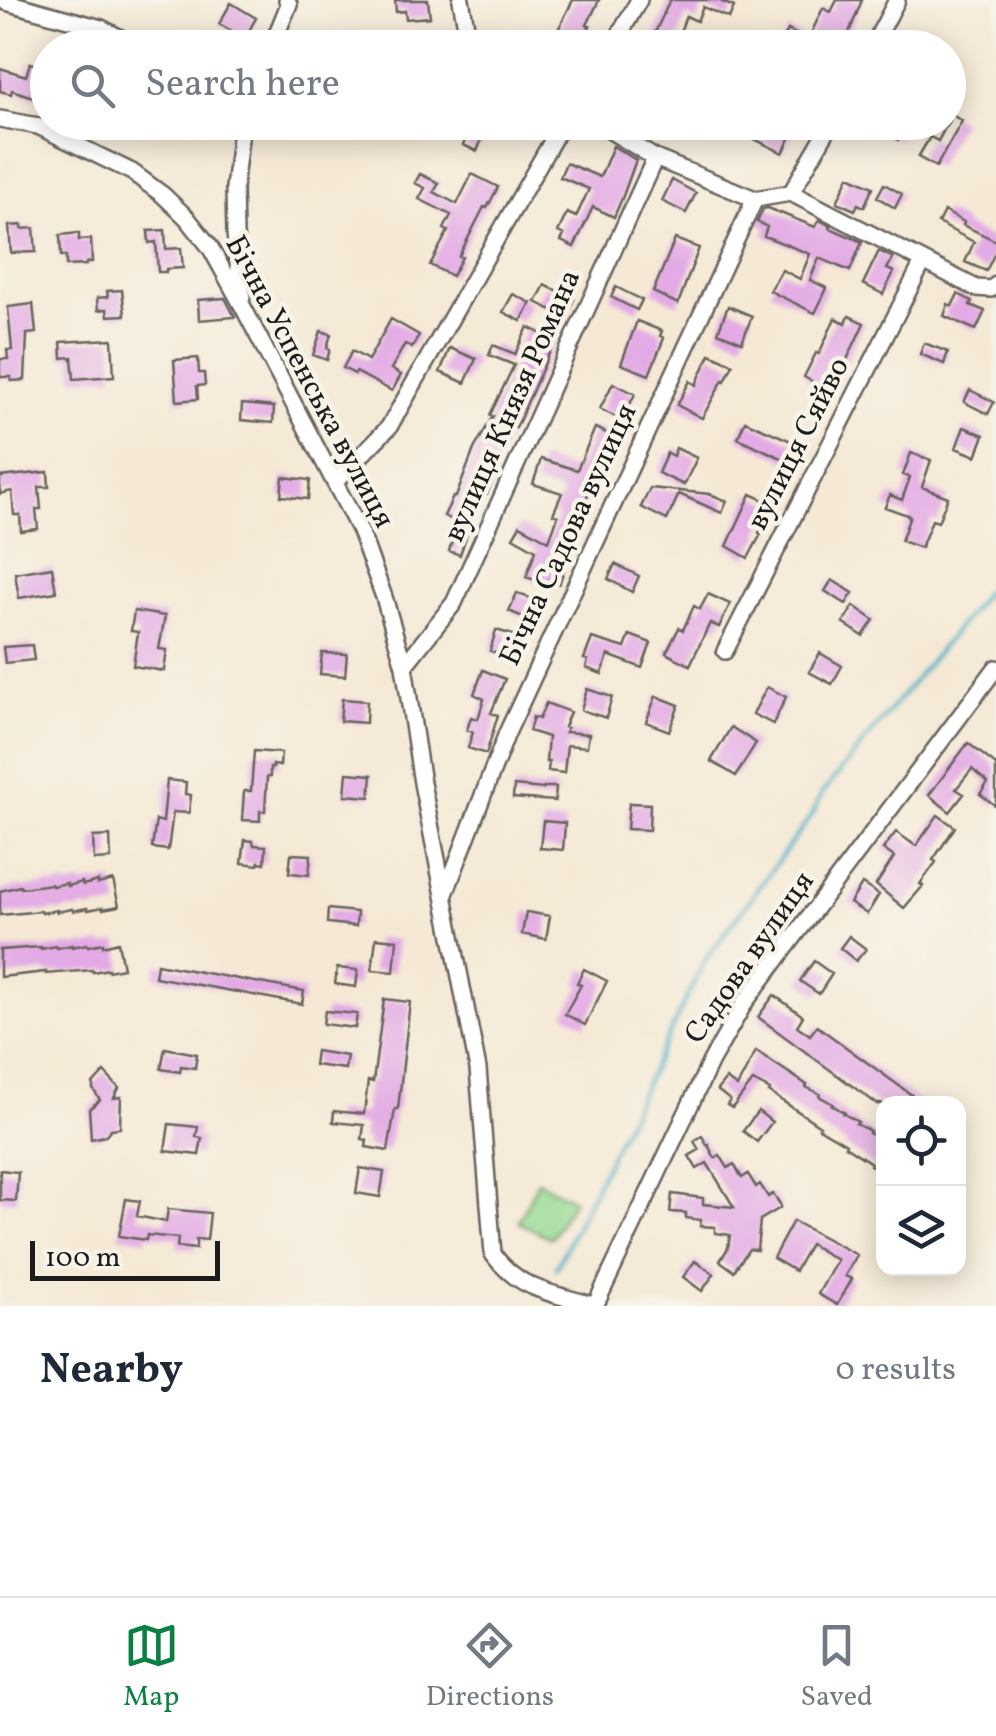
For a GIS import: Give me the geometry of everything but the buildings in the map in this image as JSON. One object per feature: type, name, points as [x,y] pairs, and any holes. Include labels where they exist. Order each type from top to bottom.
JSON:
[{"type":"street","points":[[278,30],[288,0]]},
{"type":"street","points":[[462,0],[467,30]]},
{"type":"street","points":[[622,30],[639,0]]},
{"type":"street","points":[[881,30],[897,0]]},
{"type":"street","points":[[6,2],[105,30]]},
{"type":"street","name":"Бічна Успенська вулиця","points":[[0,119],[30,125]]},
{"type":"street","name":"Бічна Успенська вулиця","points":[[67,140],[132,172],[178,208],[210,247],[360,531],[404,666]]},
{"type":"street","points":[[240,140],[234,188],[243,307]]},
{"type":"street","points":[[336,482],[389,427],[553,140]]},
{"type":"street","points":[[626,140],[655,158],[755,199],[790,193],[976,288],[996,286]]},
{"type":"street","points":[[790,193],[821,140]]},
{"type":"street","name":"вулиця Князя Романа","points":[[404,666],[454,603],[655,158]]},
{"type":"street","name":"Бічна Садова вулиця","points":[[444,898],[507,733],[755,199]]},
{"type":"street","name":"вулиця Сяйво","points":[[725,651],[922,262]]},
{"type":"street","points":[[404,666],[422,782],[478,1069],[494,1254],[504,1269],[532,1288],[595,1306]]},
{"type":"street","name":"Садова вулиця","points":[[595,1306],[710,1061],[744,1002],[996,668]]},
{"type":"green space","points":[[538,1181],[573,1200],[551,1238],[518,1222]]},
{"type":"waterway","points":[[556,1268],[704,962],[814,812],[821,795],[996,577]]}]
